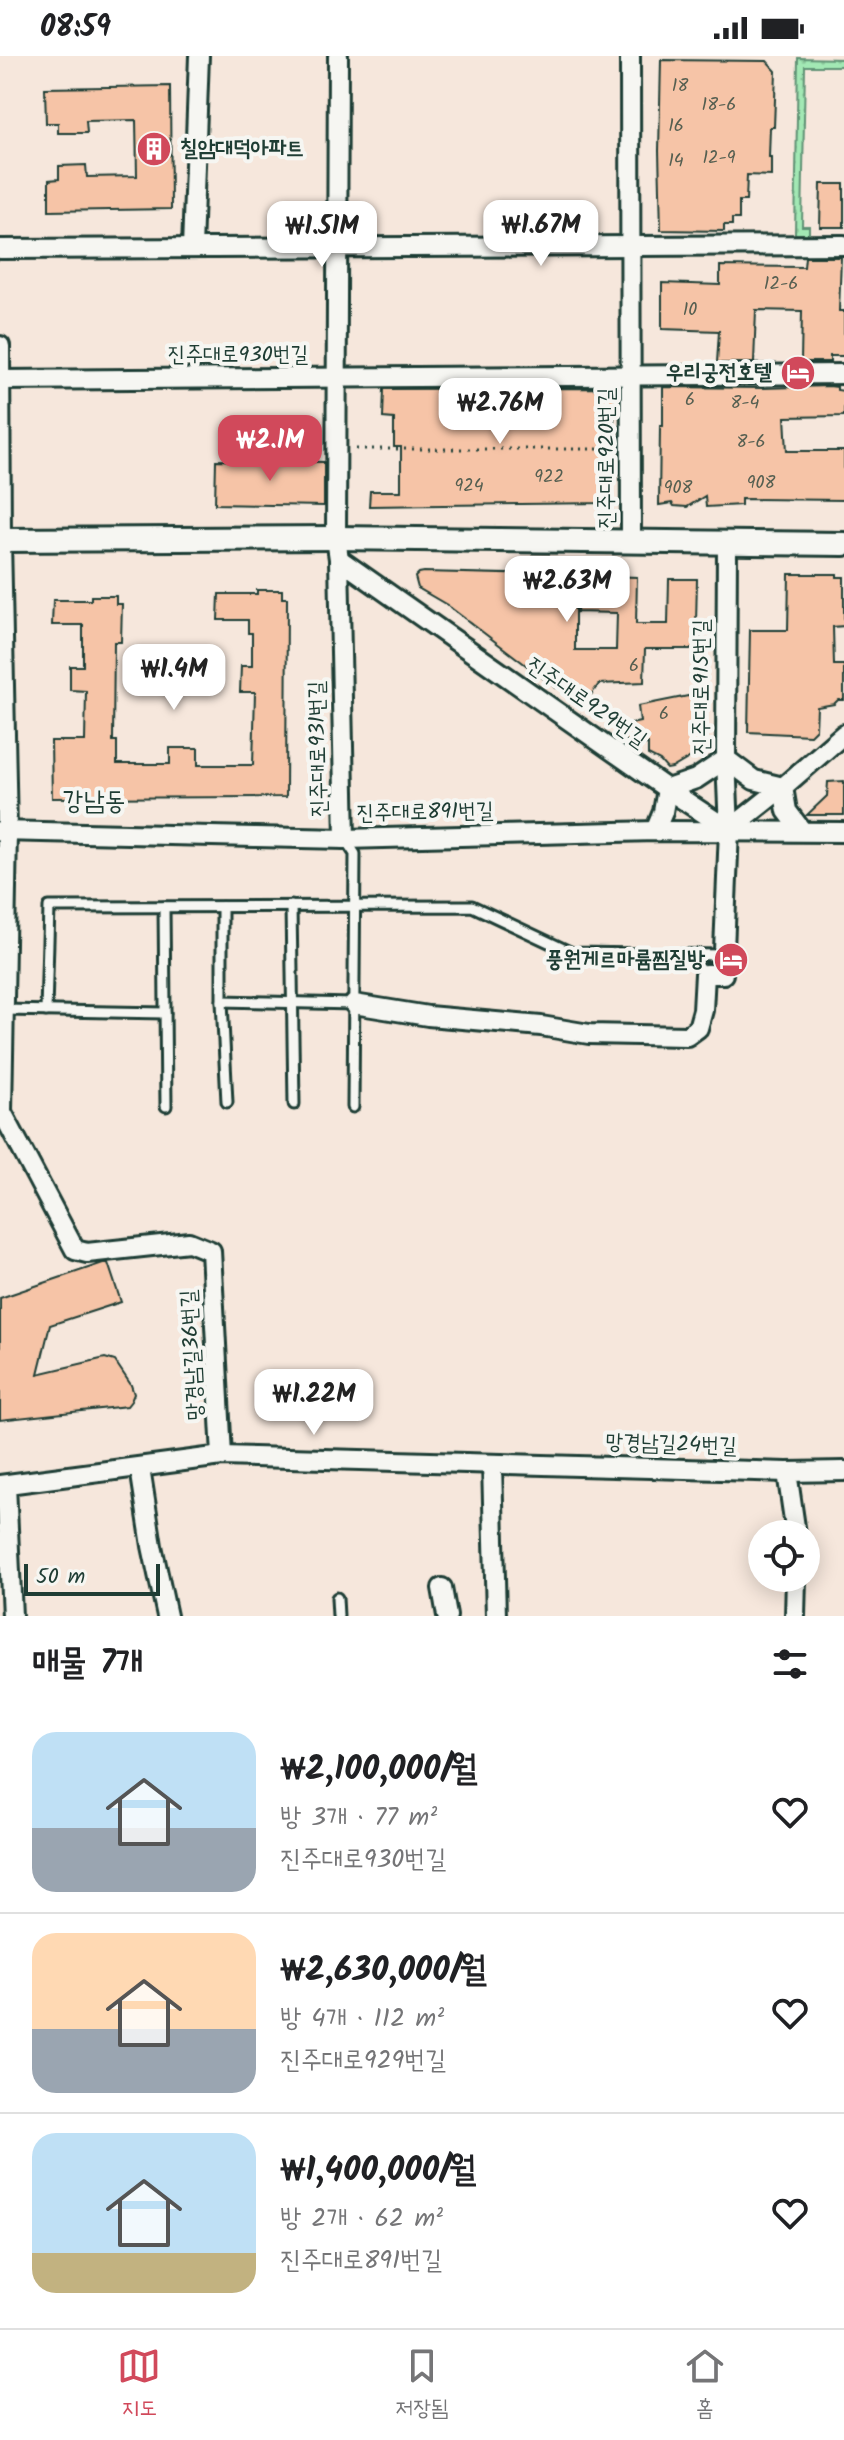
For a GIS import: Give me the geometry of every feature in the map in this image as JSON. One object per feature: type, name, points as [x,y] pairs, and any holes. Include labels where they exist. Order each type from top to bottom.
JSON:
[{"type":"street","points":[[192,248],[199,56]]},
{"type":"street","name":"진주대로930번길","points":[[338,56],[338,548]]},
{"type":"street","name":"진주대로920번길","points":[[630,56],[631,541]]},
{"type":"street","points":[[0,249],[844,245]]},
{"type":"street","points":[[0,346],[4,1010],[1,1112]]},
{"type":"street","name":"진주대로920번길","points":[[426,377],[844,374]]},
{"type":"street","name":"진주대로930번길","points":[[0,380],[426,377]]},
{"type":"street","points":[[0,540],[338,548],[631,541],[844,544]]},
{"type":"street","name":"진주대로915번길","points":[[724,955],[729,830],[726,759],[727,544]]},
{"type":"street","name":"진주대로929번길","points":[[338,548],[667,789],[729,830]]},
{"type":"street","name":"진주대로931번길","points":[[338,548],[345,839]]},
{"type":"street","points":[[729,830],[844,734]]},
{"type":"street","points":[[655,831],[663,812],[667,789],[696,779],[726,759],[754,780],[783,787]]},
{"type":"street","points":[[783,787],[787,811],[802,831]]},
{"type":"street","name":"진주대로891번길","points":[[3,831],[345,839],[655,831],[844,832]]},
{"type":"street","points":[[354,1004],[428,1016],[541,1026],[589,1034],[687,1036],[698,1028],[703,1010],[705,974],[723,974],[724,955]]},
{"type":"street","name":"망경남길36번길","points":[[1,1112],[75,1250],[87,1253],[189,1242],[211,1251],[222,1456]]},
{"type":"street","points":[[12,1616],[3,1485],[222,1456],[492,1464],[496,1616]]},
{"type":"street","name":"망경남길24번길","points":[[492,1464],[844,1471]]},
{"type":"street","points":[[140,1468],[167,1616]]},
{"type":"street","points":[[787,1472],[794,1520]]},
{"type":"street","points":[[442,1588],[447,1616]]},
{"type":"street","points":[[795,1616],[796,1592]]},
{"type":"lane","name":"진주대로931번길","points":[[345,839],[355,854],[353,1107]]},
{"type":"lane","points":[[291,906],[294,1104]]},
{"type":"lane","points":[[46,1011],[49,907],[472,906],[572,953],[724,955]]},
{"type":"lane","points":[[164,907],[166,1106]]},
{"type":"lane","points":[[222,907],[222,1001],[227,1102]]},
{"type":"lane","points":[[222,1001],[354,1004]]},
{"type":"lane","points":[[4,1010],[165,1013]]},
{"type":"lane","points":[[337,1598],[338,1616]]},
{"type":"path","points":[[337,449],[632,449]]},
{"type":"green space","points":[[798,58],[844,59],[844,66],[805,66],[802,226],[809,226],[809,234],[795,234]]},
{"type":"building","points":[[661,60],[767,61],[776,71],[774,127],[770,127],[771,176],[747,175],[746,201],[739,201],[739,219],[732,219],[732,225],[724,225],[724,231],[661,230]]},
{"type":"building","name":"칠암대덕아파트","points":[[170,86],[171,209],[49,211],[49,180],[59,179],[59,166],[86,165],[87,177],[137,176],[136,120],[86,121],[87,133],[58,133],[58,123],[46,123],[45,88]]},
{"type":"building","points":[[821,184],[844,184],[844,227],[820,227]]},
{"type":"building","points":[[805,257],[841,257],[839,311],[844,311],[844,356],[830,356],[830,362],[801,362],[802,311],[756,310],[754,363],[717,363],[719,331],[662,329],[662,283],[720,285],[720,266],[804,267]]},
{"type":"building","points":[[829,386],[844,391],[844,416],[785,417],[787,451],[844,451],[844,500],[741,499],[741,505],[706,507],[705,496],[687,507],[672,503],[659,505],[663,387]]},
{"type":"building","points":[[616,388],[613,439],[605,439],[605,503],[369,506],[370,491],[401,491],[401,447],[394,447],[394,419],[383,418],[384,389]]},
{"type":"building","points":[[216,460],[324,462],[324,506],[215,504]]},
{"type":"building","points":[[424,572],[544,575],[543,599],[575,600],[575,650],[616,650],[617,613],[577,612],[579,575],[637,577],[636,624],[668,624],[669,579],[697,579],[696,624],[700,624],[700,649],[645,649],[644,682],[599,684],[585,703],[559,685],[556,688],[447,605],[418,588],[415,577]]},
{"type":"building","points":[[789,574],[837,574],[837,577],[844,577],[844,626],[833,627],[834,665],[844,665],[844,700],[817,707],[816,729],[810,735],[748,732],[750,630],[788,630]]},
{"type":"building","points":[[257,590],[282,590],[282,598],[287,598],[286,797],[52,798],[51,741],[85,741],[86,691],[70,690],[70,666],[83,666],[83,625],[52,625],[53,600],[91,600],[91,596],[116,596],[116,604],[122,604],[121,642],[114,642],[113,741],[117,741],[117,764],[170,764],[170,748],[198,748],[198,765],[253,765],[255,692],[240,692],[241,666],[252,666],[252,633],[248,633],[248,620],[218,620],[219,594],[257,594]]},
{"type":"building","points":[[688,696],[702,697],[701,751],[667,769],[648,755],[648,744],[634,745],[621,737],[631,724],[640,722],[638,706]]},
{"type":"building","points":[[844,781],[844,815],[807,815],[827,796],[828,782]]},
{"type":"building","points":[[108,1263],[121,1302],[50,1325],[38,1374],[105,1358],[115,1361],[131,1385],[134,1394],[131,1401],[127,1406],[0,1420],[0,1298]]},
{"type":"place","name":"칠암대덕아파트","points":[[154,149]]},
{"type":"place","name":"우리궁전호텔","points":[[798,373]]},
{"type":"place","name":"풍원게르마륨찜질방","points":[[731,960]]},
{"type":"district","name":"강남동","points":[[94,802]]}]
